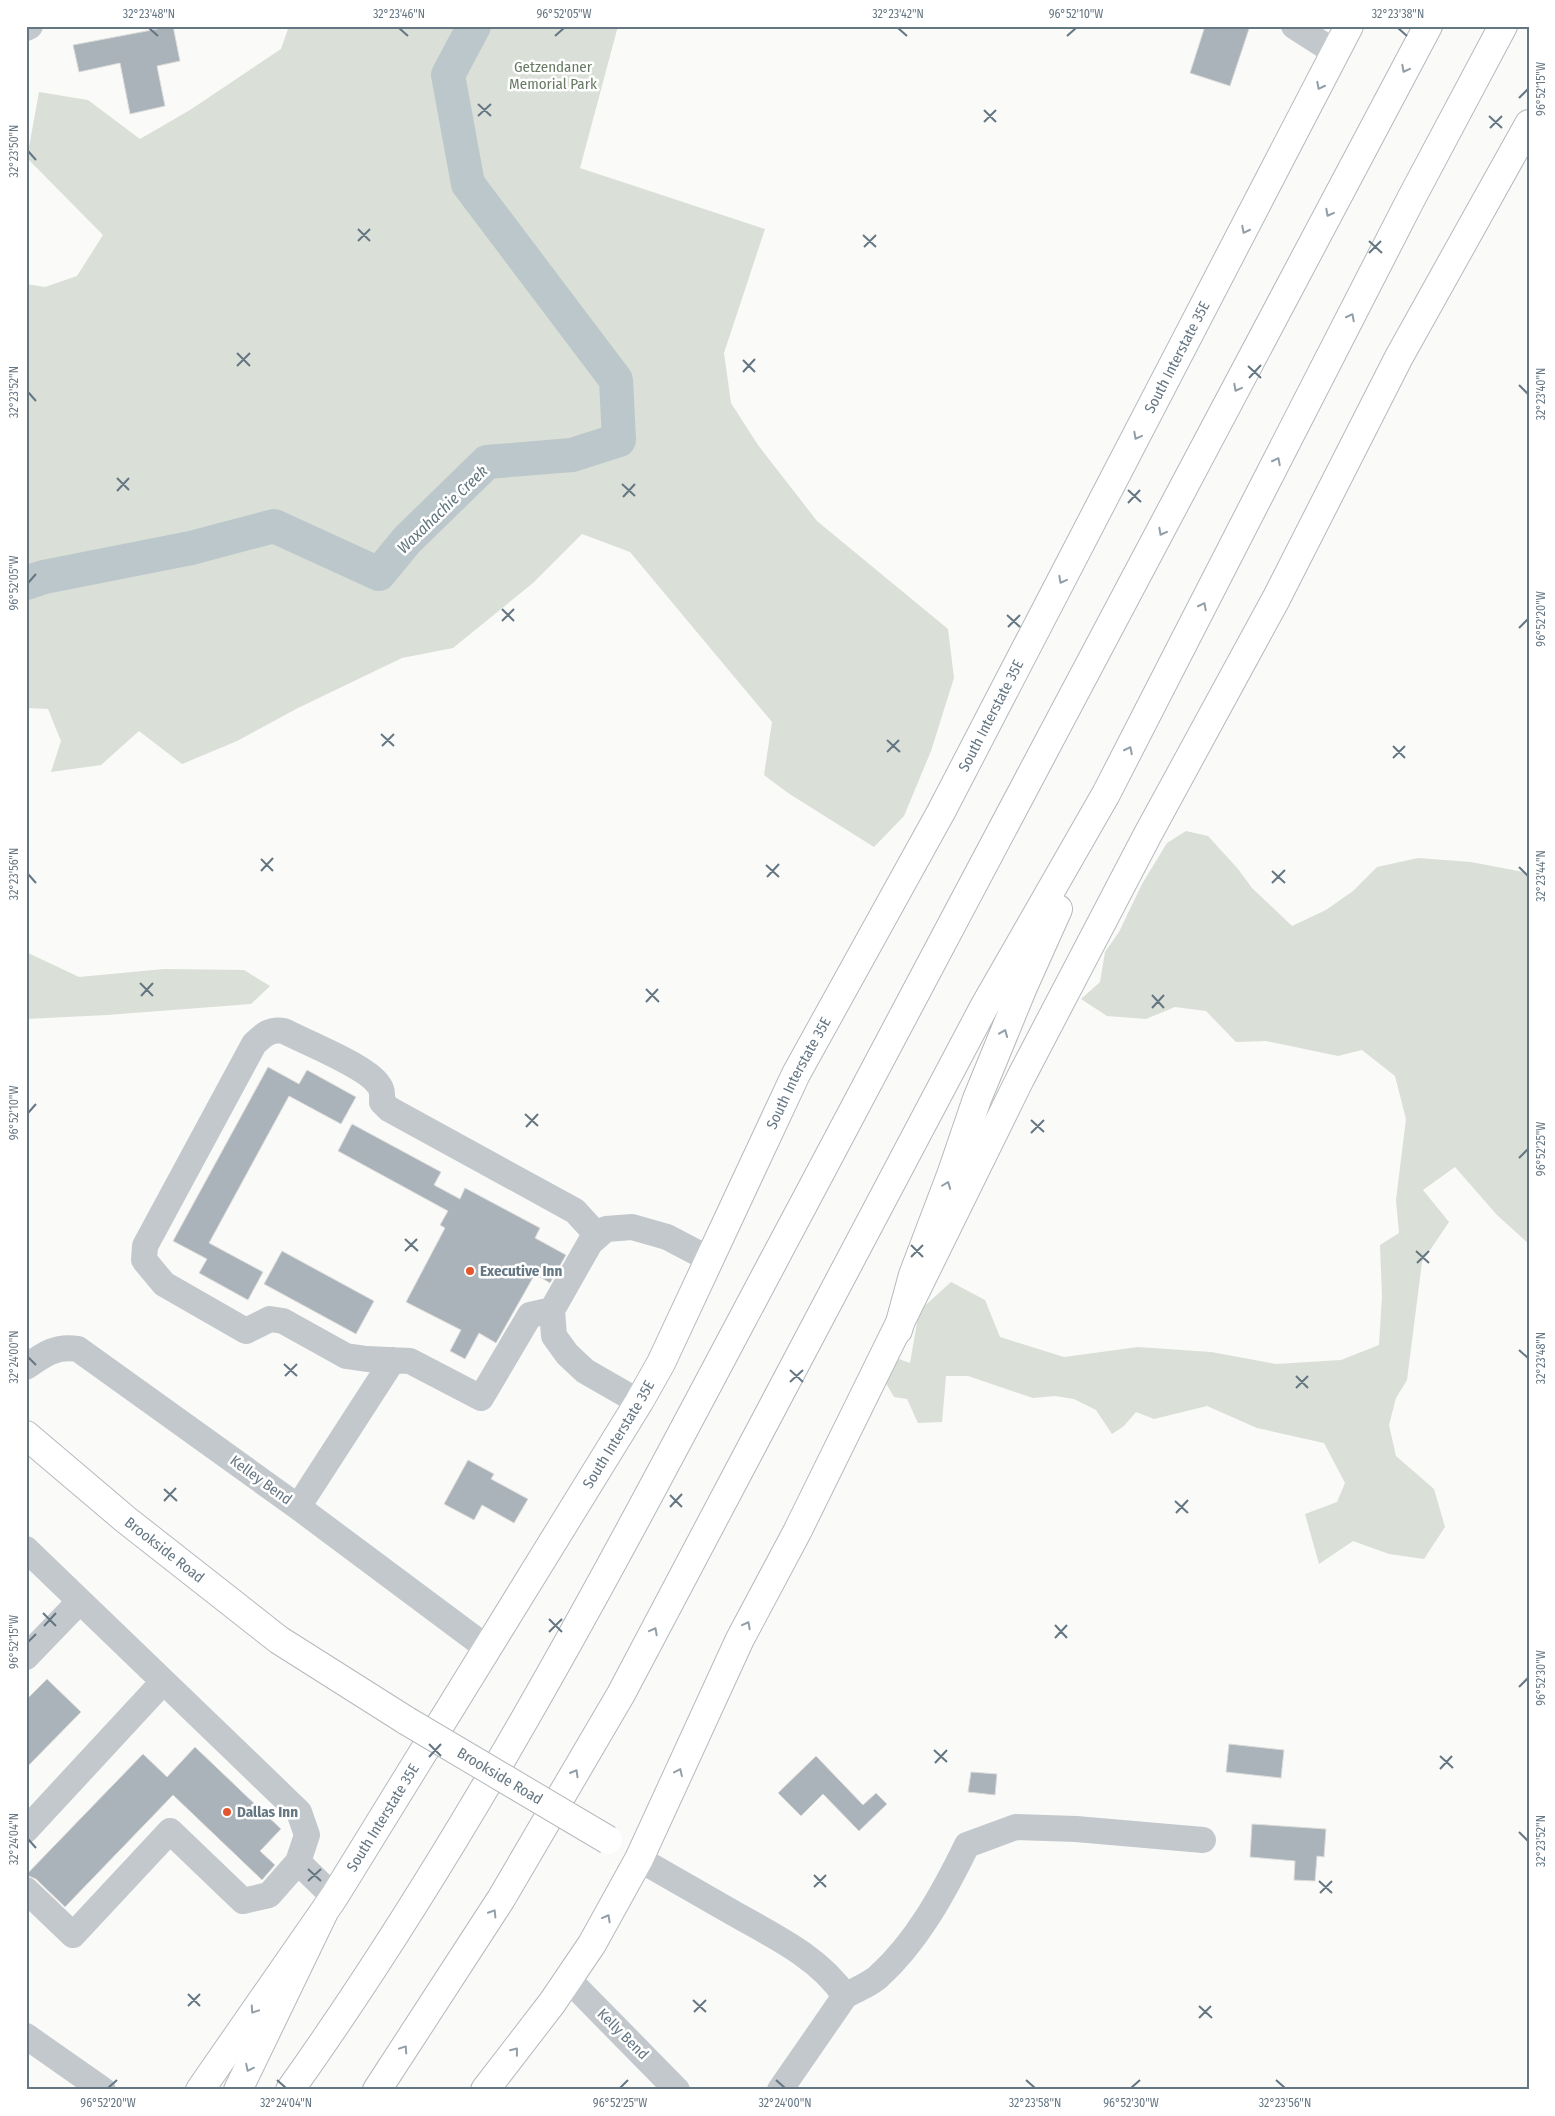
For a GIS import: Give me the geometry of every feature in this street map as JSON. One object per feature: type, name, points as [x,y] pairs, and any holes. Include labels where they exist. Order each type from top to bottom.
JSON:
[{"type":"main road","name":"South Interstate 35E","points":[[200,2090],[329,1905],[639,1402],[661,1363],[796,1074],[941,812],[1349,26]]},
{"type":"main road","points":[[290,2090],[397,1932],[443,1858],[633,1526],[1428,26]]},
{"type":"main road","points":[[377,2090],[501,1900],[621,1694],[984,1007],[1106,794],[1412,197],[1503,26]]},
{"type":"main road","points":[[485,2090],[592,1944],[639,1859],[740,1640],[797,1532],[898,1330],[1020,1079],[1148,834],[1276,599],[1399,356],[1529,124]]},
{"type":"main road","points":[[898,1330],[913,1275],[951,1175],[977,1099],[1106,794]]},
{"type":"main road","name":"Brookside Road","points":[[26,1435],[125,1519],[279,1640],[407,1721],[639,1859]]},
{"type":"main road","points":[[238,2090],[329,1905]]},
{"type":"street","points":[[26,28],[30,26]]},
{"type":"street","points":[[1299,29],[1336,53]]},
{"type":"street","points":[[552,1310],[530,1315],[481,1398],[410,1361],[346,1356],[283,1321],[270,1319],[246,1331],[164,1284],[144,1260],[145,1246],[153,1228],[254,1044],[263,1035],[272,1030],[284,1031],[364,1072],[378,1082],[382,1091],[382,1102],[389,1109],[574,1210],[598,1236]]},
{"type":"street","points":[[639,1402],[585,1372],[567,1354],[554,1336],[552,1310],[590,1244],[606,1229],[632,1227],[667,1237],[709,1259]]},
{"type":"street","name":"Kelley Bend","points":[[26,1367],[48,1351],[67,1347],[78,1349],[298,1507],[488,1648]]},
{"type":"street","points":[[298,1507],[393,1360]]},
{"type":"street","points":[[26,1549],[299,1812],[307,1835],[298,1862],[269,1895],[243,1901],[170,1831],[73,1935],[26,1890]]},
{"type":"street","points":[[26,1657],[80,1601]]},
{"type":"street","points":[[26,1830],[163,1682]]},
{"type":"street","points":[[780,2090],[845,1996],[877,1978],[903,1949],[945,1891],[967,1845],[1016,1827],[1203,1840]]},
{"type":"street","name":"Brookside Road","points":[[639,1859],[781,1941],[824,1971],[845,1996]]},
{"type":"street","points":[[298,1862],[329,1905]]},
{"type":"street","name":"Kelly Bend","points":[[568,1979],[677,2090]]},
{"type":"street","points":[[26,2036],[103,2090]]},
{"type":"green space","name":"Getzendaner Memorial Park","points":[[289,26],[618,26],[580,168],[765,229],[724,353],[731,403],[758,445],[817,521],[948,629],[954,678],[931,751],[904,816],[874,847],[788,793],[764,775],[772,722],[630,552],[582,534],[533,583],[453,648],[402,658],[298,708],[237,741],[182,764],[139,731],[101,765],[51,772],[61,741],[48,709],[26,708],[26,284],[45,287],[77,276],[103,235],[27,158],[39,92],[88,100],[140,139],[190,110],[281,49]]},
{"type":"green space","points":[[1186,831],[1208,836],[1238,869],[1252,888],[1292,926],[1326,910],[1353,891],[1377,867],[1418,858],[1471,862],[1529,873],[1529,1244],[1497,1215],[1455,1167],[1423,1190],[1449,1222],[1422,1262],[1407,1380],[1396,1398],[1389,1425],[1396,1456],[1434,1489],[1445,1527],[1424,1559],[1389,1554],[1353,1541],[1319,1564],[1305,1514],[1337,1502],[1345,1483],[1324,1443],[1257,1428],[1207,1406],[1154,1419],[1136,1412],[1124,1426],[1112,1434],[1096,1410],[1074,1399],[1055,1396],[1033,1398],[968,1376],[946,1376],[942,1422],[918,1423],[907,1399],[894,1397],[883,1378],[896,1358],[910,1363],[919,1311],[951,1282],[985,1300],[1000,1337],[1064,1357],[1138,1347],[1211,1352],[1276,1364],[1341,1360],[1379,1345],[1382,1296],[1380,1245],[1399,1233],[1396,1200],[1406,1119],[1395,1076],[1362,1050],[1338,1056],[1266,1041],[1236,1042],[1206,1011],[1175,1007],[1146,1019],[1107,1016],[1081,999],[1100,982],[1105,952],[1119,932],[1142,884],[1167,843]]},
{"type":"green space","points":[[26,952],[79,977],[164,969],[244,970],[270,986],[251,1004],[26,1019]]},
{"type":"building","points":[[173,26],[180,61],[157,66],[165,106],[130,114],[120,63],[79,72],[73,45]]},
{"type":"building","points":[[1205,26],[1250,26],[1230,86],[1190,73]]},
{"type":"building","points":[[268,1067],[299,1084],[307,1070],[356,1097],[341,1124],[289,1096],[209,1243],[263,1272],[248,1300],[199,1273],[207,1259],[173,1241]]},
{"type":"building","name":"Executive Inn","points":[[352,1124],[441,1172],[434,1185],[460,1199],[465,1188],[540,1228],[535,1238],[566,1255],[550,1283],[535,1274],[496,1343],[479,1333],[465,1359],[450,1351],[461,1330],[406,1302],[445,1228],[440,1225],[448,1211],[338,1151]]},
{"type":"building","points":[[282,1251],[374,1301],[356,1334],[264,1284]]},
{"type":"building","points":[[468,1460],[494,1474],[491,1479],[528,1499],[514,1523],[482,1505],[474,1520],[444,1504]]},
{"type":"building","points":[[47,1679],[81,1712],[26,1768],[26,1700]]},
{"type":"building","points":[[1229,1744],[1284,1750],[1281,1778],[1226,1772]]},
{"type":"building","name":"Dallas Inn","points":[[195,1747],[281,1829],[260,1851],[275,1865],[262,1880],[173,1795],[65,1907],[36,1879],[26,1875],[143,1754],[167,1777]]},
{"type":"building","points":[[816,1756],[863,1805],[876,1793],[887,1804],[859,1831],[823,1794],[801,1816],[778,1793]]},
{"type":"building","points":[[971,1772],[997,1774],[995,1795],[968,1792]]},
{"type":"building","points":[[1252,1824],[1326,1829],[1324,1857],[1317,1856],[1315,1881],[1294,1880],[1295,1861],[1250,1857]]},
{"type":"waterway","name":"Waxahachie Creek","points":[[26,583],[44,577],[191,548],[274,526],[379,574],[407,540],[487,462],[572,455],[619,440],[616,380],[468,184],[448,75],[474,26]]},
{"type":"place","name":"Executive Inn","points":[[470,1271]]},
{"type":"place","name":"Dallas Inn","points":[[227,1812]]}]
